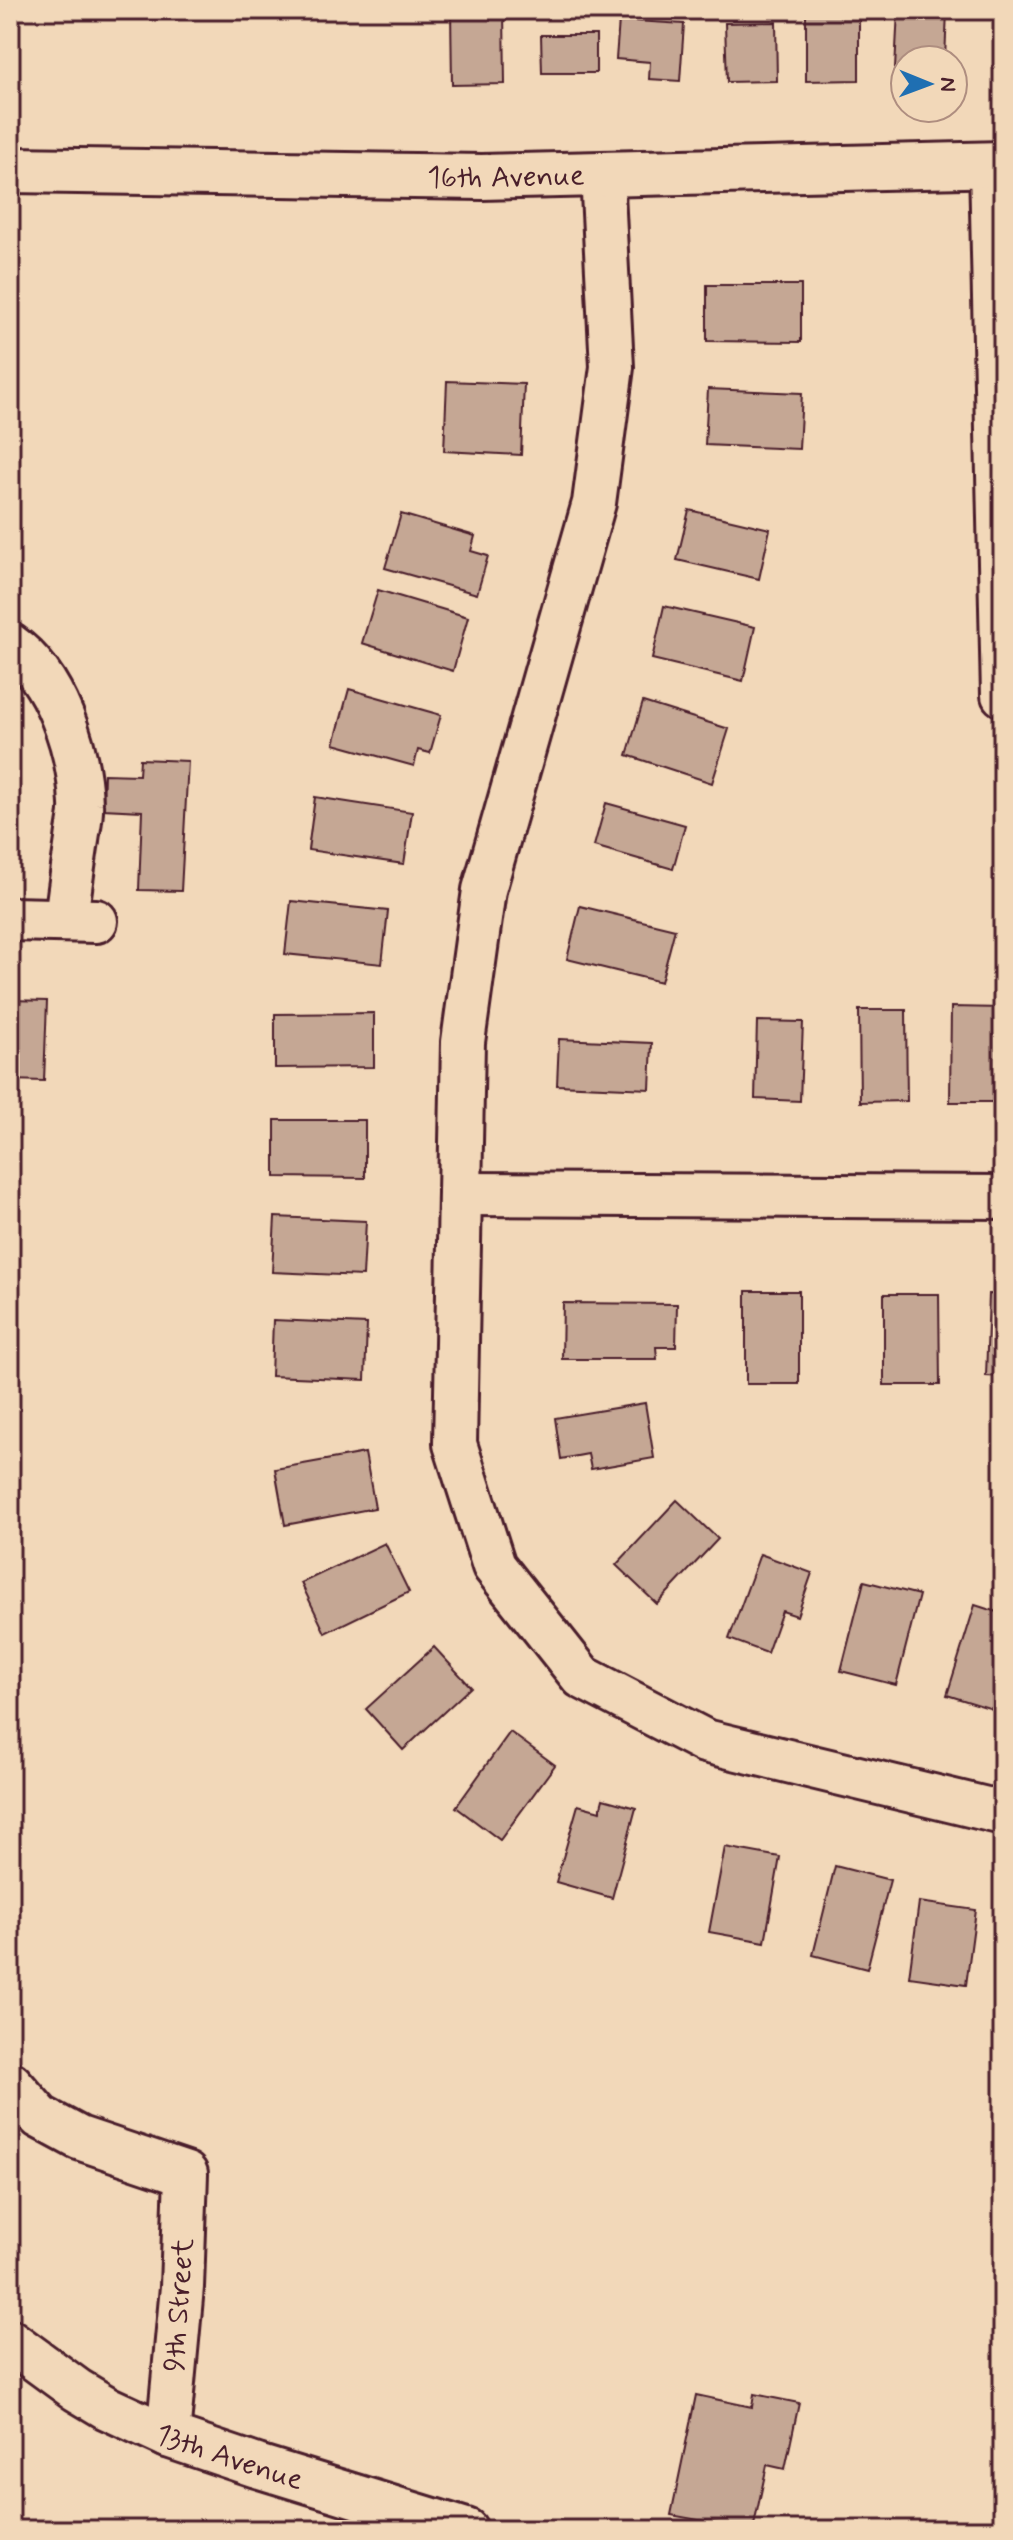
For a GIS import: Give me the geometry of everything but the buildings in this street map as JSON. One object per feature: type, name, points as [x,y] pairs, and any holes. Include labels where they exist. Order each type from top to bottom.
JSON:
[{"type":"street","name":"16th Avenue","points":[[10,170],[482,177],[997,164]]},
{"type":"street","points":[[997,164],[1003,695]]},
{"type":"street","points":[[602,174],[612,367],[594,503],[484,890],[463,1042],[455,1444],[494,1566],[582,1677],[705,1741],[1003,1813]]},
{"type":"street","points":[[10,645],[20,651],[46,684],[64,722],[76,764],[81,806],[81,920],[10,919]]},
{"type":"street","points":[[460,1194],[1003,1197]]},
{"type":"street","name":"9th Street","points":[[10,2083],[40,2117],[79,2138],[186,2174],[182,2287],[168,2436]]},
{"type":"street","name":"13th Avenue","points":[[10,2341],[77,2390],[107,2408],[168,2436],[466,2530]]}]
